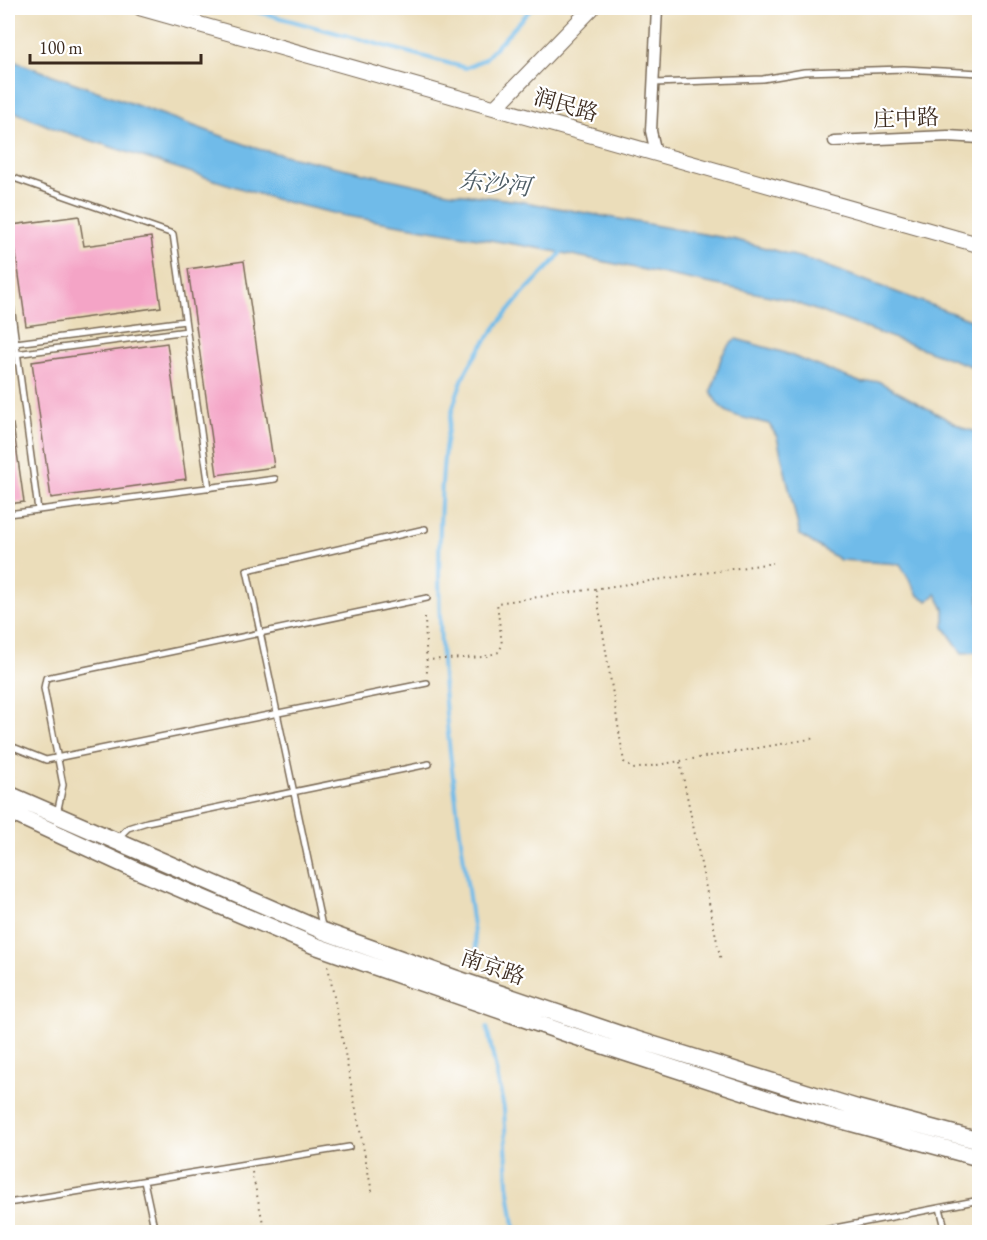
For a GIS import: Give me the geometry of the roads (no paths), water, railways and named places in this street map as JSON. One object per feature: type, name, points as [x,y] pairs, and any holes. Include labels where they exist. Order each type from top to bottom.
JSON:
[{"type":"main road","name":"南京路","points":[[8,794],[323,930],[628,1037],[857,1108],[980,1141]]},
{"type":"main road","name":"南京路","points":[[8,811],[136,870],[325,949],[571,1035],[786,1105],[980,1158]]},
{"type":"street","name":"润民路","points":[[141,8],[980,245]]},
{"type":"street","points":[[495,108],[592,8]]},
{"type":"street","points":[[656,153],[651,131],[657,8]]},
{"type":"street","name":"庄中路","points":[[834,141],[948,136],[980,138]]},
{"type":"lane","points":[[654,83],[763,79],[804,72],[893,69],[980,73]]},
{"type":"lane","points":[[8,176],[173,234],[209,488]]},
{"type":"lane","points":[[8,283],[39,510]]},
{"type":"lane","points":[[8,344],[185,321]]},
{"type":"lane","points":[[8,355],[187,330]]},
{"type":"lane","points":[[8,514],[275,479]]},
{"type":"lane","points":[[323,930],[292,792],[247,570],[425,529]]},
{"type":"lane","points":[[57,816],[63,785],[44,688],[46,678],[427,598]]},
{"type":"lane","points":[[8,745],[38,759],[57,757],[427,683]]},
{"type":"lane","points":[[114,841],[128,828],[147,822],[429,764]]},
{"type":"lane","points":[[8,1203],[350,1147]]},
{"type":"lane","points":[[144,1181],[155,1233]]},
{"type":"lane","points":[[814,1233],[980,1200]]},
{"type":"lane","points":[[940,1208],[946,1233]]},
{"type":"water","points":[[8,59],[258,149],[448,192],[519,201],[737,240],[813,261],[979,323],[979,369],[785,299],[543,249],[341,215],[274,199],[58,130],[8,109]]},
{"type":"water","points":[[736,339],[782,352],[862,383],[878,381],[965,429],[979,432],[979,652],[962,653],[944,627],[944,609],[936,594],[928,601],[918,595],[900,564],[840,560],[800,535],[777,437],[769,424],[742,418],[726,411],[715,399],[711,390],[721,358]]},
{"type":"waterway","points":[[244,8],[466,68],[485,59],[532,8]]},
{"type":"waterway","points":[[477,955],[455,794],[440,635],[441,507],[447,432],[456,396],[468,367],[507,313],[563,249]]},
{"type":"waterway","points":[[487,1027],[504,1109],[508,1184],[515,1232]]},
{"type":"water label","name":"东沙河","points":[[495,183]]}]
